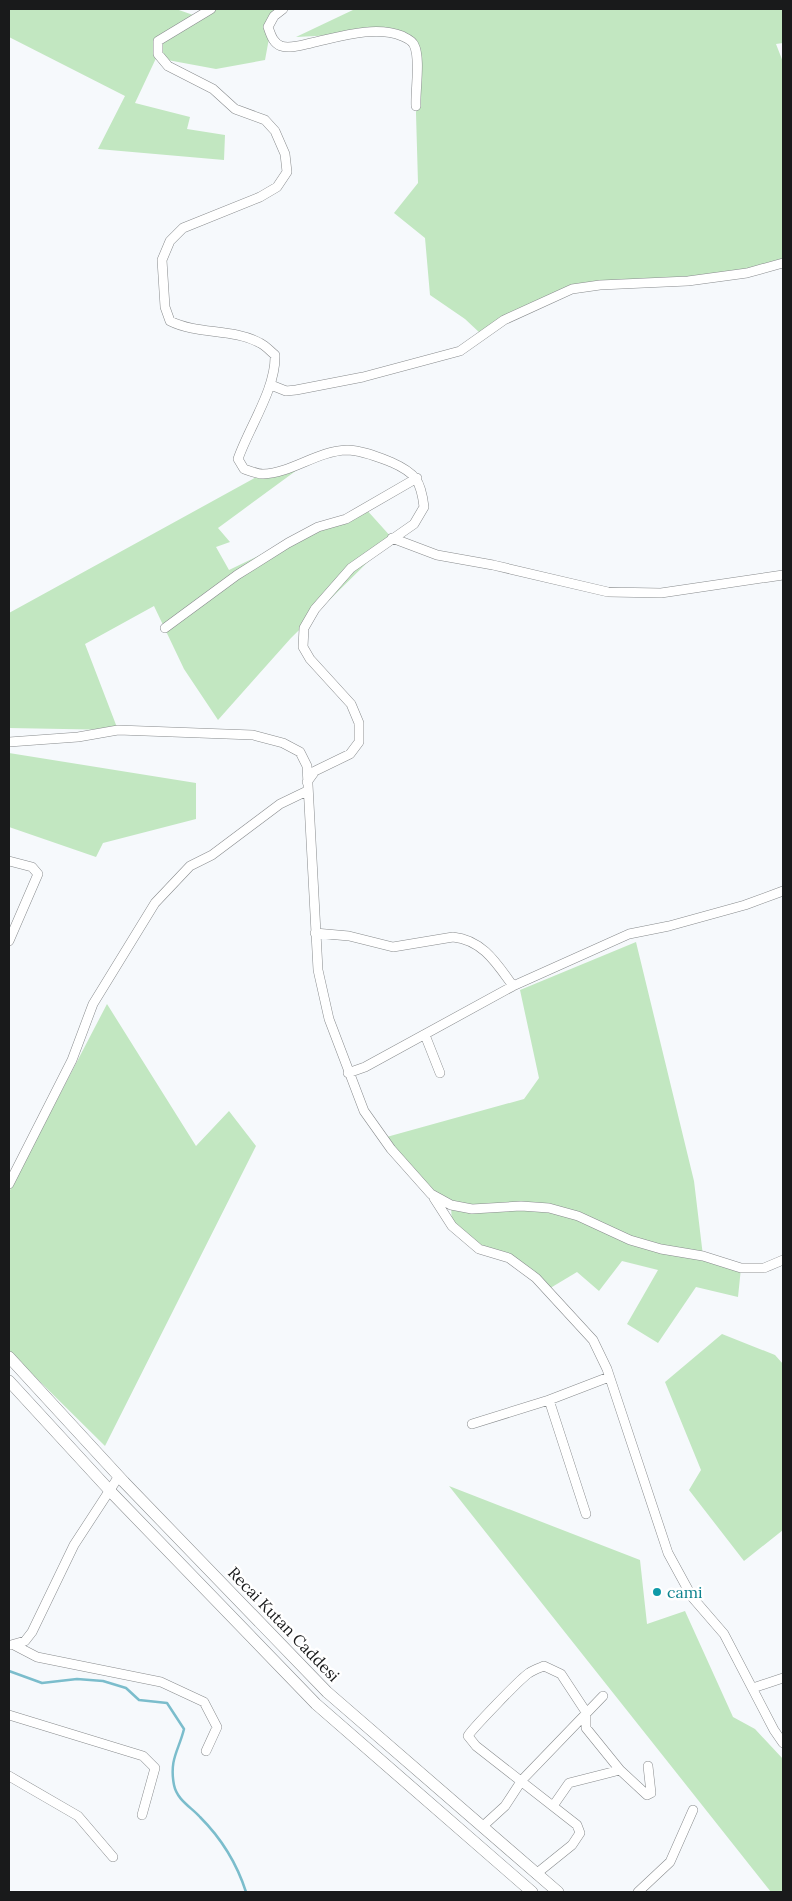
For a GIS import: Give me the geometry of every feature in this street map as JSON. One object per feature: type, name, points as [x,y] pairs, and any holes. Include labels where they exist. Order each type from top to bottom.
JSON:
[{"type":"main road","name":"Recai Kutan Caddesi","points":[[9,1357],[119,1476],[327,1692],[558,1892]]},
{"type":"main road","name":"Recai Kutan Caddesi","points":[[9,1381],[109,1490],[316,1704],[532,1892]]},
{"type":"street","points":[[9,1184],[72,1060],[93,1004],[155,903],[190,866],[212,855],[306,786],[315,771],[350,754],[359,742],[359,723],[351,704],[310,660],[303,647],[304,628],[315,609],[351,568],[414,524],[424,507],[418,478],[403,467],[378,457],[348,450],[324,454],[280,471],[262,474],[244,469],[238,458],[246,434],[271,385],[276,368],[275,355],[260,343],[239,335],[181,327],[170,321],[165,307],[162,260],[170,240],[183,228],[260,197],[277,186],[287,172],[282,147],[275,132],[264,120],[235,109],[213,89],[168,66],[158,54],[158,41],[211,9]]},
{"type":"street","points":[[283,9],[274,16],[268,27],[272,38],[282,46],[295,46],[340,36],[376,32],[393,32],[409,40],[414,44],[417,59],[416,106]]},
{"type":"street","points":[[271,385],[286,391],[296,390],[364,376],[460,351],[504,320],[572,289],[600,285],[688,281],[747,273],[783,263]]},
{"type":"street","points":[[165,628],[237,574],[288,543],[318,527],[346,520],[418,478]]},
{"type":"street","points":[[392,538],[437,555],[493,564],[608,592],[661,593],[783,576]]},
{"type":"street","points":[[9,742],[78,737],[118,730],[253,735],[283,743],[300,752],[311,763],[323,767]]},
{"type":"street","points":[[300,752],[306,766],[306,786],[311,826],[318,970],[329,1019],[348,1073],[369,1118],[391,1150],[445,1212],[452,1226],[479,1249],[509,1258],[536,1278],[593,1340],[609,1377],[668,1553],[692,1597],[724,1634],[783,1743]]},
{"type":"street","points":[[9,861],[32,867],[38,874],[9,941]]},
{"type":"street","points":[[348,1073],[365,1068],[513,986],[629,934],[669,926],[745,905],[783,891]]},
{"type":"street","points":[[315,934],[349,936],[394,947],[453,937],[472,940],[491,956],[513,986]]},
{"type":"street","points":[[425,1035],[440,1073]]},
{"type":"street","points":[[431,1194],[451,1205],[472,1209],[521,1206],[549,1208],[578,1216],[630,1240],[661,1249],[703,1256],[741,1268],[764,1268],[783,1260]]},
{"type":"street","points":[[472,1424],[549,1400],[609,1377]]},
{"type":"street","points":[[549,1400],[586,1514]]},
{"type":"street","points":[[11,1645],[26,1640],[32,1632],[74,1545],[119,1476]]},
{"type":"street","points":[[11,1645],[37,1657],[161,1682],[204,1702],[217,1727],[206,1752]]},
{"type":"street","points":[[536,1874],[572,1845],[580,1834],[577,1825],[522,1780],[476,1746],[468,1736],[471,1729],[490,1713],[528,1673],[544,1666],[561,1674],[586,1712],[586,1728],[620,1770],[647,1795],[651,1793],[652,1789],[648,1766]]},
{"type":"street","points":[[753,1688],[783,1678]]},
{"type":"street","points":[[482,1827],[506,1806],[522,1780],[603,1696]]},
{"type":"street","points":[[9,1715],[143,1756],[155,1768],[142,1815]]},
{"type":"street","points":[[553,1806],[569,1783],[620,1770]]},
{"type":"street","points":[[9,1776],[78,1816],[113,1857]]},
{"type":"street","points":[[638,1892],[670,1862],[693,1810]]},
{"type":"green space","points":[[9,9],[176,9],[196,16],[208,9],[278,9],[270,33],[265,60],[216,69],[162,59],[158,54],[135,103],[190,117],[187,129],[225,135],[224,160],[98,149],[125,96],[9,37]]},
{"type":"green space","points":[[355,9],[783,9],[783,43],[776,44],[783,62],[783,263],[747,273],[572,289],[481,334],[465,319],[430,295],[425,238],[394,213],[418,183],[414,44],[393,32],[296,37]]},
{"type":"green space","points":[[312,459],[218,528],[230,542],[216,547],[229,570],[318,527],[365,508],[392,538],[291,638],[218,720],[184,669],[154,606],[85,644],[118,730],[9,728],[9,613],[262,474]]},
{"type":"green space","points":[[9,753],[196,783],[196,819],[103,843],[96,857],[9,827]]},
{"type":"green space","points":[[636,942],[694,1181],[703,1256],[741,1268],[738,1297],[696,1287],[658,1343],[627,1324],[658,1270],[622,1261],[599,1291],[577,1272],[547,1290],[509,1258],[479,1249],[452,1226],[451,1205],[431,1194],[383,1138],[524,1099],[539,1078],[520,990]]},
{"type":"green space","points":[[107,1004],[196,1146],[229,1111],[256,1146],[105,1446],[9,1351],[9,1192]]},
{"type":"green space","points":[[722,1334],[775,1355],[783,1364],[783,1530],[744,1561],[689,1490],[701,1470],[665,1382]]},
{"type":"green space","points":[[449,1486],[640,1560],[647,1624],[685,1611],[733,1717],[755,1729],[783,1759],[783,1892],[771,1892]]},
{"type":"waterway","points":[[9,1671],[42,1683],[77,1679],[103,1681],[126,1688],[139,1700],[167,1703],[184,1729],[175,1755],[173,1768],[174,1785],[178,1795],[208,1825],[221,1843],[238,1871],[246,1892]]},
{"type":"place","name":"cami","points":[[657,1592]]}]
